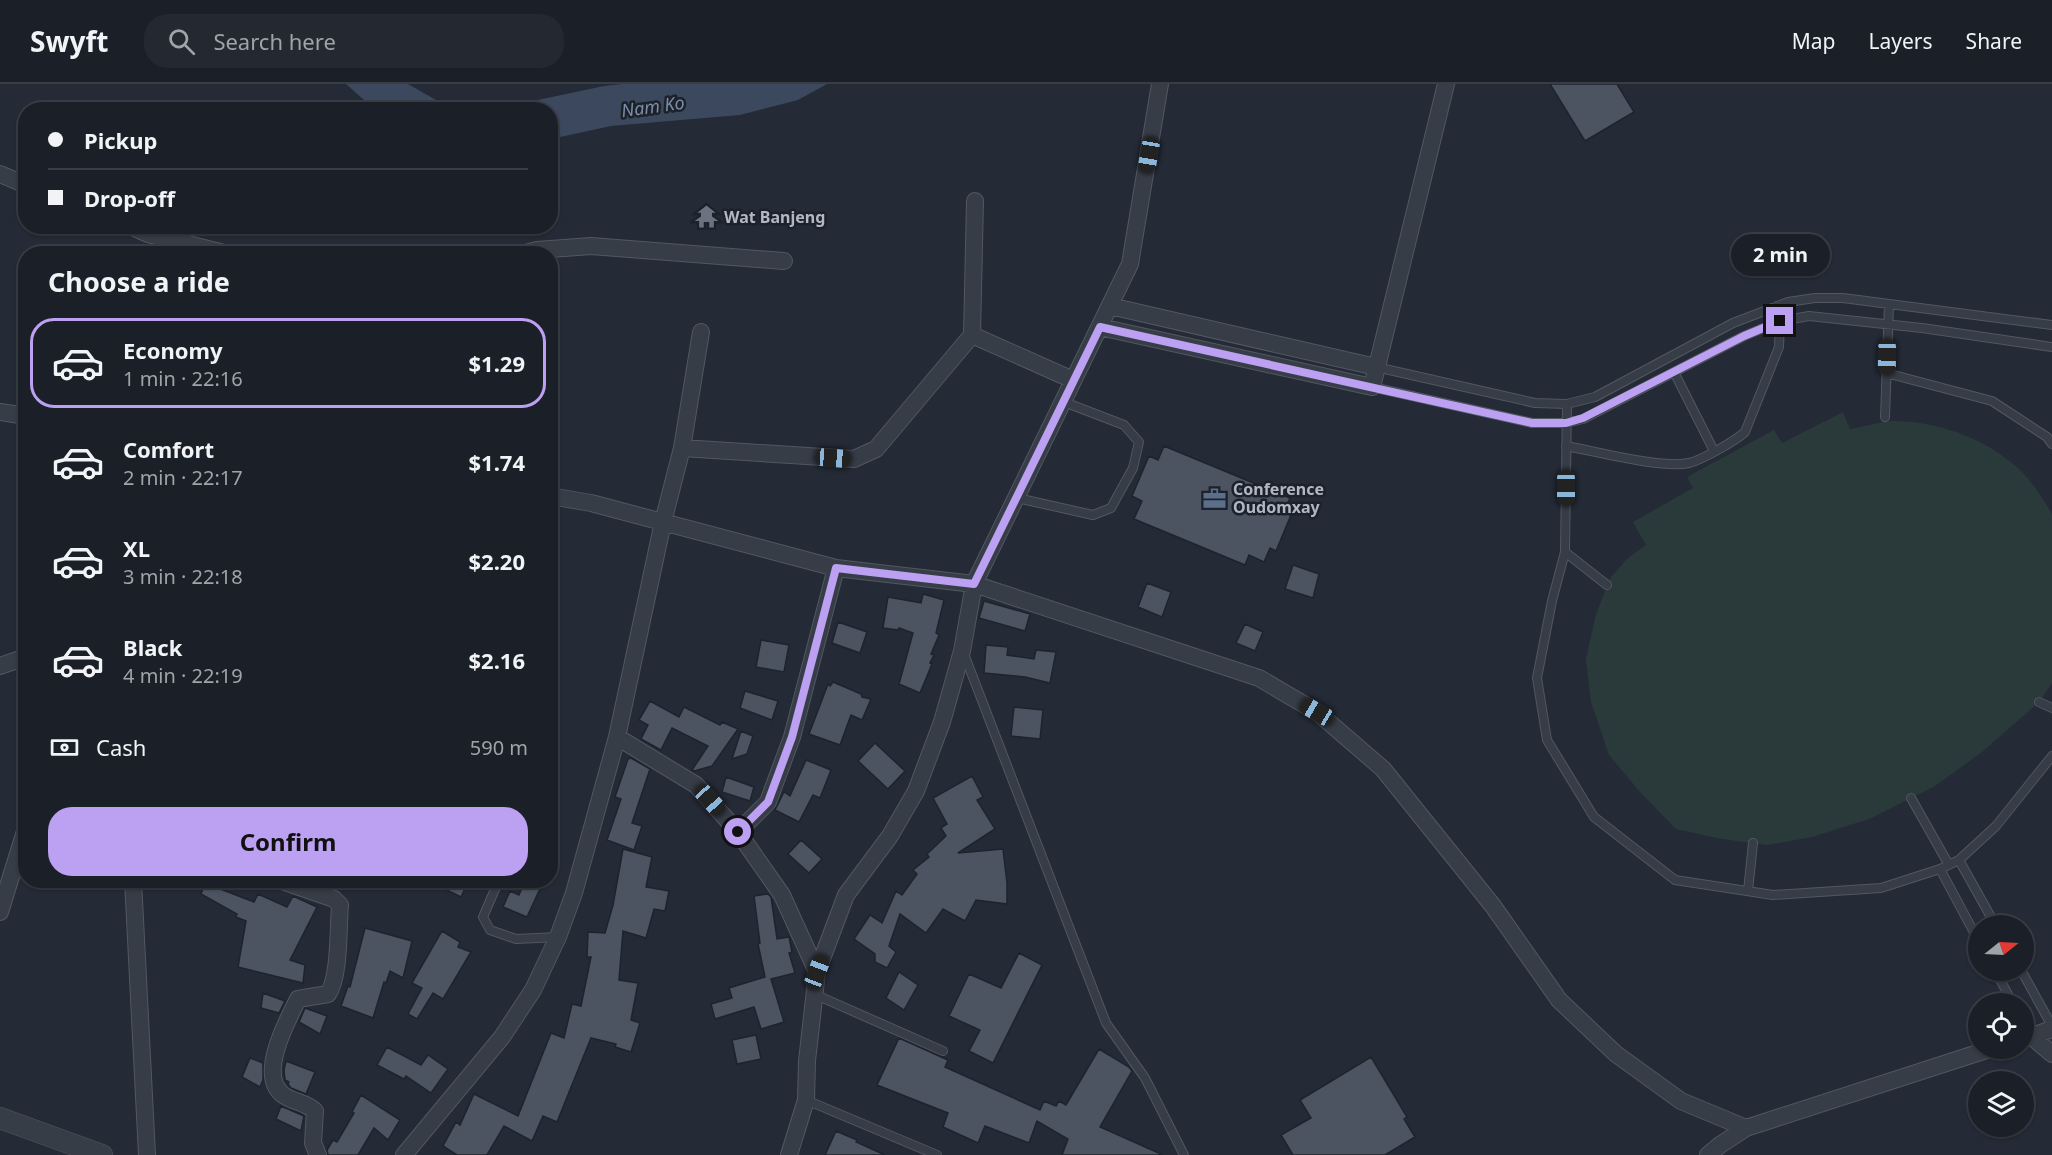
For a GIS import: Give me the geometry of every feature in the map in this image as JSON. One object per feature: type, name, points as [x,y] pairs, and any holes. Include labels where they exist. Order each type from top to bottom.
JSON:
[{"type":"street","points":[[789,1155],[806,1100],[807,1061],[817,972],[846,895],[890,836],[916,791],[942,722],[963,651],[974,584],[1130,264],[1160,84]]},
{"type":"street","points":[[1100,327],[1371,387],[1446,84]]},
{"type":"street","points":[[0,174],[18,181]]},
{"type":"street","points":[[682,448],[854,459],[876,448],[896,428],[972,335],[975,201]]},
{"type":"street","points":[[148,234],[196,246]]},
{"type":"street","points":[[558,248],[591,246],[784,261]]},
{"type":"street","points":[[1110,306],[1376,367]]},
{"type":"street","points":[[405,1155],[502,1037],[533,990],[558,937],[574,893],[617,737],[663,522],[682,448],[701,332]]},
{"type":"street","points":[[972,335],[1073,380]]},
{"type":"street","points":[[0,412],[18,415]]},
{"type":"street","points":[[558,497],[591,503],[836,568],[974,584],[1258,678],[1317,712],[1383,769],[1493,906],[1559,1000],[1616,1054],[1681,1101],[1746,1128]]},
{"type":"street","points":[[738,832],[768,802],[792,737],[836,568]]},
{"type":"street","points":[[0,666],[18,660]]},
{"type":"street","points":[[617,737],[696,785],[738,832],[782,895],[817,972]]},
{"type":"street","points":[[0,912],[18,854]]},
{"type":"street","points":[[133,888],[147,1155]]},
{"type":"street","points":[[302,888],[334,899],[340,905],[335,975],[332,989],[328,994],[298,999],[273,1057],[276,1087],[283,1095],[315,1111],[313,1143],[318,1155]]},
{"type":"street","points":[[2034,1031],[2052,1028]]},
{"type":"street","points":[[2034,1039],[2052,1054]]},
{"type":"street","points":[[1708,1155],[1746,1128],[1968,1056]]},
{"type":"street","points":[[0,1118],[102,1155]]},
{"type":"lane","points":[[1376,367],[1535,403],[1567,404],[1595,397],[1733,323],[1788,302],[1815,298],[1843,298],[2052,326]]},
{"type":"lane","points":[[1886,417],[1889,304]]},
{"type":"lane","points":[[1566,446],[1657,463],[1687,464],[1735,441],[1745,432],[1779,347],[1778,306]]},
{"type":"lane","points":[[1371,387],[1532,423],[1566,423],[1583,418],[1744,336],[1780,321],[1809,316],[2052,347]]},
{"type":"lane","points":[[1674,372],[1714,451]]},
{"type":"lane","points":[[1886,373],[1992,401],[2047,437],[2052,444]]},
{"type":"lane","points":[[1017,498],[1093,515],[1111,508],[1133,468],[1138,442],[1124,425],[1064,402]]},
{"type":"lane","points":[[1567,404],[1565,552],[1552,601],[1537,678],[1547,740],[1594,817],[1675,880],[1773,895],[1881,888],[1940,869],[1959,860],[1996,826],[2052,756]]},
{"type":"lane","points":[[1565,552],[1607,585]]},
{"type":"lane","points":[[963,651],[1106,1023],[1145,1078],[1184,1155]]},
{"type":"lane","points":[[2039,702],[2052,708]]},
{"type":"lane","points":[[1911,798],[1949,865]]},
{"type":"lane","points":[[1748,891],[1753,843]]},
{"type":"lane","points":[[1959,860],[1990,915]]},
{"type":"lane","points":[[1940,869],[1968,921]]},
{"type":"lane","points":[[496,888],[483,917],[490,930],[516,939],[558,937]]},
{"type":"lane","points":[[2027,981],[2052,1028]]},
{"type":"lane","points":[[814,993],[943,1051]]},
{"type":"lane","points":[[806,1100],[937,1155]]},
{"type":"shaded area","points":[[1843,412],[1850,429],[1881,422],[1907,421],[1956,432],[2000,454],[2018,468],[2035,487],[2052,514],[2052,683],[2039,702],[1982,752],[1935,786],[1869,819],[1812,837],[1768,845],[1722,839],[1676,829],[1640,792],[1609,755],[1591,702],[1586,659],[1596,614],[1611,577],[1628,558],[1646,545],[1633,522],[1693,488],[1687,477],[1774,430],[1782,443]]},
{"type":"water","points":[[346,84],[408,84],[440,102],[366,102]]},
{"type":"water","name":"Nam Ko","points":[[622,84],[827,84],[798,100],[740,115],[611,126],[558,137],[558,102],[528,102]]},
{"type":"building","points":[[1550,84],[1617,84],[1634,112],[1585,141]]},
{"type":"building","points":[[1164,446],[1290,498],[1284,512],[1291,515],[1276,551],[1270,548],[1264,562],[1249,555],[1245,565],[1134,519],[1142,501],[1132,496],[1149,456],[1158,460]]},
{"type":"building","points":[[1293,565],[1319,574],[1313,598],[1285,589]]},
{"type":"building","points":[[1147,583],[1171,592],[1162,617],[1138,607]]},
{"type":"building","points":[[923,594],[944,600],[936,633],[939,635],[931,654],[934,655],[930,663],[932,664],[920,693],[899,684],[913,633],[899,628],[898,630],[883,628],[888,597],[921,603]]},
{"type":"building","points":[[984,601],[1030,614],[1025,631],[979,618]]},
{"type":"building","points":[[838,622],[867,632],[860,653],[832,643]]},
{"type":"building","points":[[1245,624],[1263,632],[1255,651],[1236,643]]},
{"type":"building","points":[[761,640],[789,645],[784,672],[756,667]]},
{"type":"building","points":[[986,645],[1008,647],[1007,655],[1034,659],[1036,650],[1056,652],[1050,683],[1025,677],[984,673]]},
{"type":"building","points":[[833,682],[861,694],[862,697],[871,699],[862,720],[851,715],[840,745],[809,734],[828,684],[830,686]]},
{"type":"building","points":[[745,691],[778,701],[772,720],[740,708]]},
{"type":"building","points":[[650,701],[679,717],[684,707],[720,725],[722,722],[738,729],[712,766],[694,771],[692,770],[708,746],[672,728],[661,750],[641,739],[648,725],[639,720]]},
{"type":"building","points":[[1014,707],[1043,710],[1040,739],[1011,736]]},
{"type":"building","points":[[741,731],[753,736],[747,754],[732,759]]},
{"type":"building","points":[[875,743],[905,771],[888,789],[858,761]]},
{"type":"building","points":[[631,758],[650,769],[632,823],[642,826],[634,850],[607,840],[621,799],[615,797],[628,759]]},
{"type":"building","points":[[806,760],[831,770],[820,798],[813,795],[799,822],[775,810],[784,792],[790,796]]},
{"type":"building","points":[[972,776],[983,797],[977,800],[995,829],[958,853],[1003,849],[1007,904],[976,900],[965,921],[943,909],[926,933],[900,914],[889,946],[896,952],[887,968],[875,962],[875,954],[854,939],[870,915],[882,923],[896,891],[902,895],[917,874],[913,870],[929,857],[927,854],[946,836],[941,828],[947,824],[933,798]]},
{"type":"building","points":[[726,777],[754,787],[750,801],[722,792]]},
{"type":"building","points":[[801,840],[822,859],[809,873],[788,854]]},
{"type":"building","points":[[623,849],[652,857],[646,887],[669,891],[665,911],[654,909],[646,938],[623,931],[619,980],[638,983],[631,1020],[640,1023],[631,1052],[615,1047],[616,1044],[591,1038],[557,1122],[543,1116],[532,1141],[504,1126],[487,1155],[457,1155],[443,1146],[456,1122],[460,1125],[474,1094],[518,1116],[551,1033],[564,1038],[572,1004],[581,1006],[591,957],[587,957],[588,932],[605,933],[613,905]]},
{"type":"building","points":[[203,888],[218,888],[254,902],[258,894],[287,907],[293,896],[317,907],[290,960],[305,965],[303,983],[238,967],[246,921],[201,894]]},
{"type":"building","points":[[442,888],[465,888],[461,897]]},
{"type":"building","points":[[522,888],[540,888],[527,917],[503,907],[510,891],[519,895]]},
{"type":"building","points":[[768,894],[771,897],[777,939],[789,937],[792,952],[789,953],[795,973],[771,979],[784,1022],[761,1029],[754,1007],[715,1019],[711,1004],[732,998],[729,988],[765,977],[758,944],[760,943],[754,896]]},
{"type":"building","points":[[365,928],[412,941],[403,978],[390,971],[386,983],[384,982],[373,1018],[341,1006],[348,986],[350,987]]},
{"type":"building","points":[[442,931],[460,942],[458,947],[471,952],[443,999],[433,993],[417,1019],[408,1014],[422,988],[412,983]]},
{"type":"building","points":[[1019,953],[1042,965],[993,1063],[969,1051],[980,1030],[949,1016],[969,974],[1001,988]]},
{"type":"building","points":[[899,972],[918,985],[904,1010],[886,998]]},
{"type":"building","points":[[263,993],[285,1001],[279,1013],[261,1008]]},
{"type":"building","points":[[305,1008],[327,1016],[320,1034],[299,1022]]},
{"type":"building","points":[[756,1035],[761,1059],[737,1064],[732,1040]]},
{"type":"building","points":[[899,1038],[948,1060],[945,1067],[1040,1110],[1044,1101],[1056,1106],[1059,1101],[1066,1105],[1099,1049],[1132,1071],[1100,1127],[1163,1155],[1062,1155],[1068,1139],[1037,1121],[1029,1143],[985,1126],[978,1143],[943,1127],[948,1113],[877,1085]]},
{"type":"building","points":[[387,1047],[421,1065],[428,1055],[448,1069],[431,1093],[406,1076],[404,1079],[377,1065]]},
{"type":"building","points":[[1371,1057],[1407,1117],[1404,1119],[1415,1137],[1385,1155],[1293,1155],[1281,1135],[1311,1118],[1300,1100]]},
{"type":"building","points":[[250,1058],[263,1063],[263,1080],[260,1087],[242,1077]]},
{"type":"building","points":[[286,1061],[315,1072],[306,1094],[291,1088],[289,1082],[285,1080]]},
{"type":"building","points":[[361,1095],[400,1120],[388,1140],[374,1128],[358,1155],[328,1155],[327,1150],[333,1140],[337,1142],[354,1113],[352,1112]]},
{"type":"building","points":[[281,1106],[304,1116],[301,1131],[276,1119]]},
{"type":"building","points":[[836,1131],[857,1140],[856,1142],[885,1155],[825,1155]]},
{"type":"place","name":"Wat Banjeng","points":[[706,217]]},
{"type":"place","name":"Conference Oudomxay","points":[[1215,498]]},
{"type":"route","points":[[738,832],[768,802],[792,737],[836,568],[974,584],[1100,327],[1532,423],[1566,423],[1583,418],[1744,336],[1780,321]]}]
